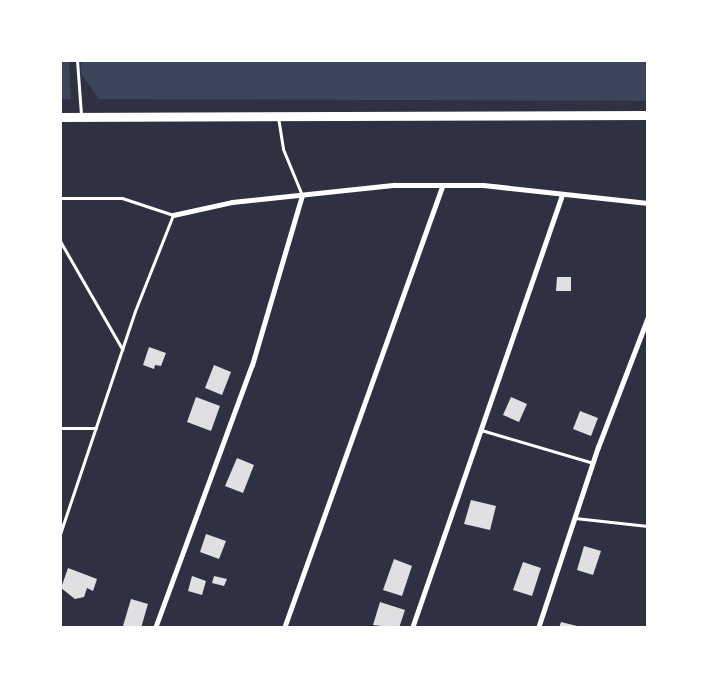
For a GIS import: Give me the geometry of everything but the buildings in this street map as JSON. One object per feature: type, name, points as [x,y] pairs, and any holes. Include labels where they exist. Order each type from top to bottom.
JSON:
[{"type":"main road","points":[[60,117],[648,115]]},
{"type":"street","points":[[172,214],[232,202],[395,185],[483,184],[562,196],[648,203]]},
{"type":"street","points":[[284,628],[442,186]]},
{"type":"street","points":[[154,628],[252,365],[302,195]]},
{"type":"street","points":[[412,628],[562,196]]},
{"type":"street","points":[[538,628],[593,463],[648,317]]},
{"type":"lane","points":[[77,60],[81,117]]},
{"type":"lane","points":[[278,115],[283,149],[302,195]]},
{"type":"lane","points":[[60,198],[122,198],[172,214],[122,349],[60,534]]},
{"type":"lane","points":[[60,241],[122,349]]},
{"type":"lane","points":[[60,428],[96,428]]},
{"type":"lane","points":[[481,430],[593,463]]},
{"type":"lane","points":[[575,518],[648,526]]},
{"type":"shaded area","points":[[60,60],[69,60],[71,99],[60,99]]},
{"type":"shaded area","points":[[81,60],[648,60],[648,101],[99,99],[81,74]]}]
